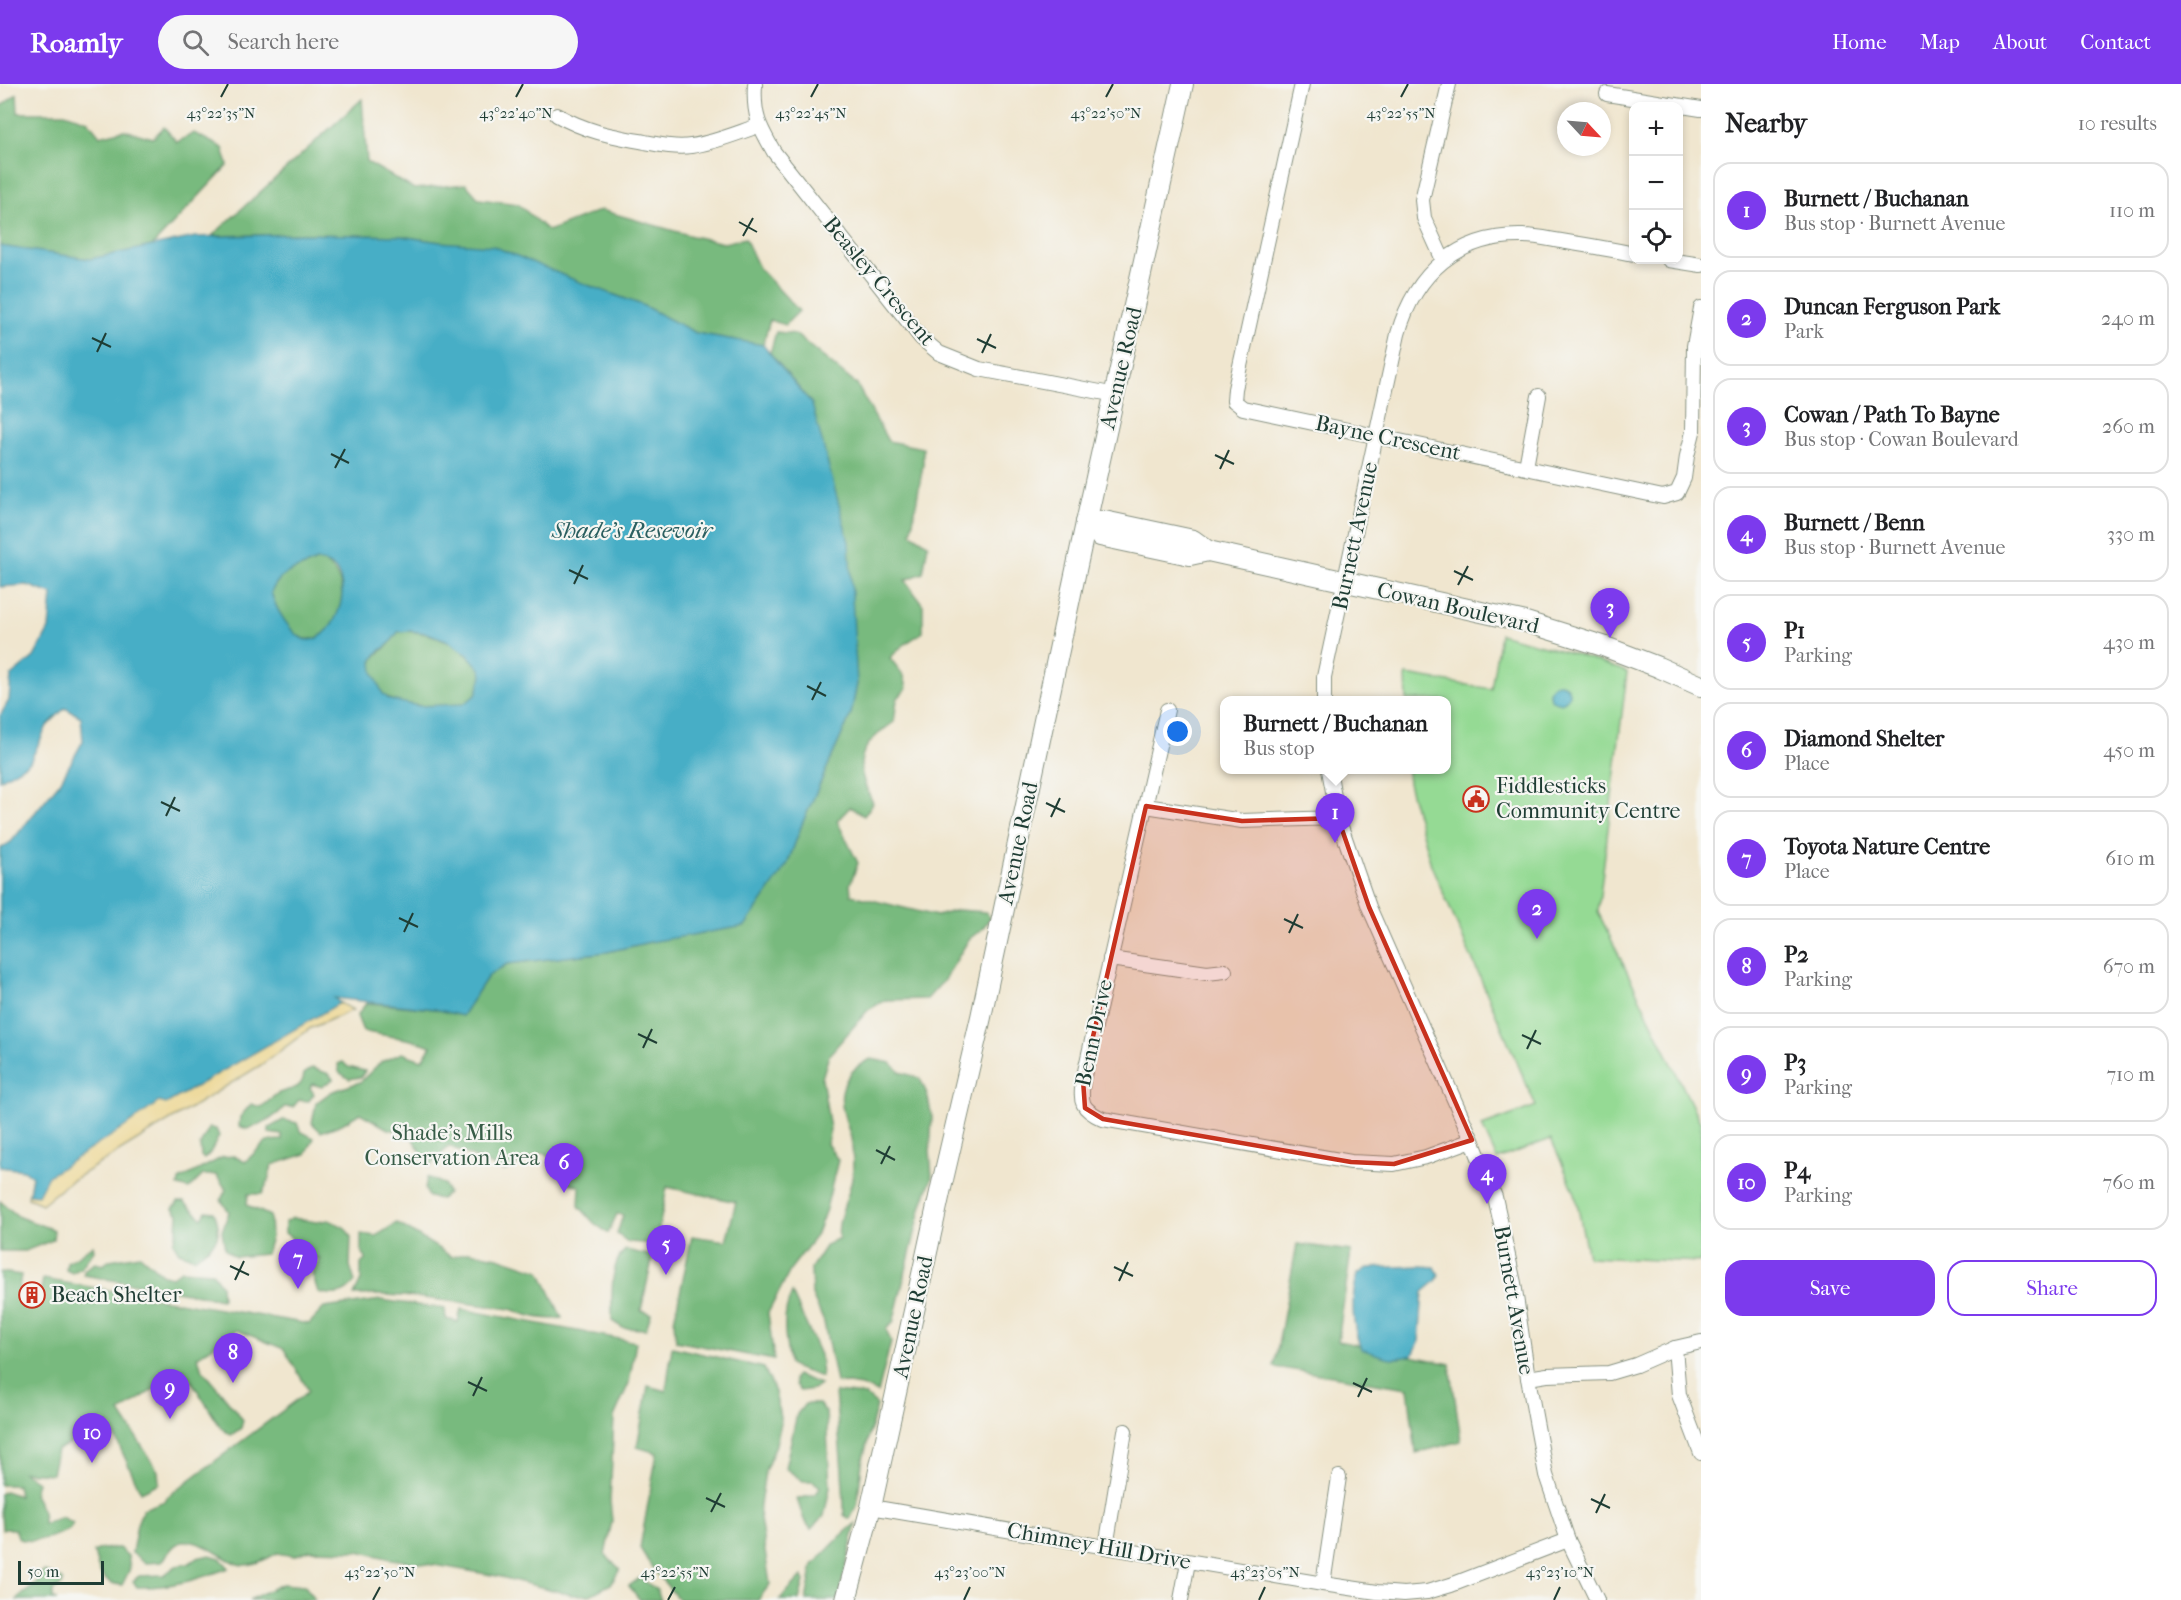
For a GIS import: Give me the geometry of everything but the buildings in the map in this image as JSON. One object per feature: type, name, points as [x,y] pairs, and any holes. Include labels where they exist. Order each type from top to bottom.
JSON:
[{"type":"street","name":"Beasley Crescent","points":[[755,84],[754,100],[758,126],[774,152],[921,338],[939,353],[979,369],[1116,395]]},
{"type":"street","name":"Avenue Road","points":[[846,1600],[872,1507],[941,1188],[981,1017],[1183,84]]},
{"type":"street","name":"Bayne Crescent","points":[[1302,84],[1234,389],[1234,401],[1243,408],[1664,497],[1677,493],[1684,478],[1692,432],[1694,346],[1701,308]]},
{"type":"street","points":[[1443,260],[1424,218],[1422,200],[1449,84]]},
{"type":"street","points":[[1607,94],[1701,109]]},
{"type":"street","points":[[557,115],[578,127],[603,135],[675,147],[708,142],[758,126]]},
{"type":"street","name":"Burnett Avenue","points":[[1324,696],[1324,677],[1344,581],[1405,310],[1419,288],[1443,260],[1468,246],[1493,237],[1526,236],[1629,253]]},
{"type":"street","points":[[1683,262],[1701,265]]},
{"type":"street","points":[[1526,467],[1539,396]]},
{"type":"street","name":"Cowan Boulevard","points":[[1086,524],[1100,536],[1190,555],[1208,551],[1526,622],[1603,646],[1701,686]]},
{"type":"street","name":"Benn Drive","points":[[1167,710],[1080,1099],[1085,1108],[1103,1119],[1351,1162],[1394,1164],[1426,1157],[1472,1140]]},
{"type":"street","name":"Burnett Avenue","points":[[1330,774],[1338,818],[1369,907],[1495,1197],[1514,1283],[1528,1378],[1546,1475],[1568,1540],[1597,1600]]},
{"type":"street","points":[[1146,806],[1242,821],[1338,818]]},
{"type":"street","points":[[1110,959],[1207,973],[1225,971]]},
{"type":"street","points":[[1528,1378],[1547,1375],[1609,1373],[1636,1365],[1675,1348],[1701,1342]]},
{"type":"street","points":[[1675,1348],[1679,1395],[1701,1453]]},
{"type":"street","points":[[1106,1547],[1125,1431]]},
{"type":"street","points":[[1323,1584],[1339,1477]]},
{"type":"street","name":"Chimney Hill Drive","points":[[872,1507],[1188,1562],[1323,1584],[1404,1594],[1427,1592],[1451,1585],[1568,1540]]},
{"type":"street","points":[[1181,1600],[1188,1562]]},
{"type":"highlighted area","points":[[1146,806],[1242,821],[1338,818],[1369,907],[1472,1140],[1394,1164],[1351,1162],[1103,1119],[1085,1108],[1083,1080]]},
{"type":"green space","points":[[17,94],[18,113],[65,113],[88,121],[100,136],[124,130],[153,138],[164,127],[177,142],[194,133],[223,148],[228,165],[152,246],[90,259],[0,246],[0,107]]},
{"type":"green space","points":[[362,99],[367,162],[414,189],[466,184],[479,199],[518,204],[548,231],[601,210],[724,243],[745,238],[759,268],[799,311],[785,325],[770,320],[763,345],[696,333],[642,305],[582,283],[440,242],[400,236],[302,234],[212,236]]},
{"type":"green space","name":"Shade’s Mills Conservation Area","points":[[776,332],[795,334],[857,385],[888,441],[923,448],[923,465],[911,533],[928,544],[923,573],[905,580],[923,605],[923,632],[902,646],[890,658],[904,676],[907,688],[897,699],[894,722],[872,740],[862,757],[863,777],[873,803],[864,816],[850,807],[837,821],[858,863],[850,884],[851,895],[937,916],[957,910],[986,912],[990,918],[982,929],[969,939],[945,979],[927,999],[885,1000],[868,1010],[829,1055],[822,1078],[830,1129],[827,1144],[838,1160],[826,1209],[816,1236],[792,1267],[768,1313],[774,1360],[676,1341],[674,1321],[692,1236],[726,1241],[736,1202],[667,1187],[656,1244],[628,1242],[617,1234],[623,1215],[617,1214],[608,1233],[594,1223],[579,1206],[580,1186],[566,1182],[544,1152],[504,1171],[449,1146],[430,1166],[409,1133],[388,1129],[360,1113],[342,1124],[321,1132],[312,1123],[316,1103],[331,1092],[360,1082],[381,1062],[402,1053],[422,1060],[431,1046],[363,1031],[357,1016],[366,1003],[435,1009],[462,1016],[488,976],[507,964],[607,952],[650,942],[787,865],[802,824],[851,714],[857,684],[812,404],[770,353]]},
{"type":"green space","points":[[316,561],[324,562],[338,577],[342,596],[338,614],[329,630],[315,638],[300,637],[285,623],[271,592],[275,584],[285,575]]},
{"type":"green space","points":[[398,631],[434,636],[459,648],[479,666],[481,671],[482,681],[475,695],[455,706],[426,706],[386,697],[376,683],[372,663]]},
{"type":"green space","points":[[1500,634],[1582,656],[1627,672],[1598,912],[1701,1124],[1701,1262],[1588,1257],[1575,1193],[1551,1139],[1497,1159],[1482,1126],[1536,1106],[1431,865],[1408,783],[1408,774],[1451,774],[1451,696],[1407,696],[1406,675],[1491,689]]},
{"type":"green space","points":[[871,1059],[891,1063],[900,1072],[920,1078],[927,1094],[932,1117],[930,1151],[932,1177],[922,1205],[893,1323],[886,1329],[891,1341],[878,1393],[861,1386],[836,1382],[824,1322],[812,1295],[811,1268],[826,1245],[839,1238],[839,1222],[852,1179],[852,1146],[842,1106],[843,1088],[854,1070]]},
{"type":"green space","points":[[343,1062],[348,1067],[365,1071],[361,1077],[349,1079],[339,1072],[338,1064]]},
{"type":"green space","points":[[312,1068],[329,1074],[333,1079],[322,1087],[312,1084],[310,1088],[314,1094],[309,1101],[299,1100],[293,1107],[284,1107],[262,1123],[247,1129],[239,1126],[240,1117],[251,1104],[260,1107],[277,1094],[296,1088],[301,1083],[304,1074]]},
{"type":"green space","points":[[283,1120],[297,1123],[300,1131],[314,1138],[306,1154],[272,1165],[262,1194],[248,1194],[247,1205],[270,1216],[271,1237],[266,1254],[235,1257],[225,1249],[222,1231],[229,1212],[221,1200],[226,1189],[216,1175],[203,1175],[189,1189],[178,1186],[179,1180],[223,1157],[234,1156],[245,1162],[267,1141],[282,1140],[282,1135],[269,1133],[269,1128]]},
{"type":"green space","points":[[209,1128],[216,1129],[219,1136],[204,1159],[201,1156],[200,1145]]},
{"type":"green space","points":[[427,1177],[444,1184],[448,1193],[441,1199],[429,1197],[425,1189]]},
{"type":"green space","points":[[0,1201],[19,1217],[54,1230],[53,1240],[25,1251],[0,1251]]},
{"type":"green space","points":[[178,1202],[184,1202],[202,1218],[206,1211],[214,1212],[217,1221],[216,1240],[194,1258],[179,1252],[173,1242],[177,1232],[178,1214],[173,1209]]},
{"type":"green space","points":[[293,1218],[316,1222],[329,1220],[344,1227],[351,1236],[350,1266],[355,1282],[347,1290],[334,1294],[318,1292],[312,1273],[320,1258],[313,1258],[307,1263],[289,1258],[292,1238],[285,1233],[285,1222]]},
{"type":"green space","points":[[397,1223],[452,1257],[469,1252],[498,1257],[540,1271],[562,1318],[540,1318],[507,1308],[428,1298],[354,1295],[361,1280],[361,1264],[366,1259],[361,1249],[361,1234],[376,1236]]},
{"type":"green space","points":[[1297,1244],[1351,1251],[1338,1341],[1450,1364],[1461,1441],[1416,1453],[1408,1388],[1274,1367]]},
{"type":"green space","points":[[93,1245],[94,1250],[81,1268],[72,1273],[66,1270],[67,1262]]},
{"type":"green space","points":[[626,1250],[653,1256],[641,1310],[651,1314],[646,1329],[623,1328],[612,1321],[614,1272],[621,1255]]},
{"type":"green space","points":[[140,1255],[163,1275],[172,1277],[181,1270],[212,1272],[221,1285],[222,1299],[83,1275],[85,1269],[95,1263],[103,1265],[110,1260]]},
{"type":"green space","points":[[0,1272],[21,1275],[17,1300],[38,1305],[43,1279],[309,1324],[324,1308],[381,1300],[445,1309],[446,1319],[458,1322],[461,1309],[636,1342],[629,1383],[614,1417],[610,1501],[612,1521],[605,1555],[620,1569],[611,1584],[590,1595],[572,1595],[497,1576],[391,1559],[358,1551],[310,1550],[294,1556],[277,1553],[259,1562],[243,1565],[201,1544],[185,1542],[175,1545],[162,1562],[146,1563],[132,1553],[137,1524],[143,1509],[165,1501],[167,1497],[309,1391],[284,1349],[237,1330],[197,1357],[203,1370],[243,1420],[241,1428],[231,1435],[221,1428],[184,1369],[120,1412],[158,1471],[159,1483],[141,1492],[109,1424],[57,1450],[52,1474],[23,1472],[37,1482],[34,1494],[43,1512],[43,1524],[62,1517],[73,1523],[69,1530],[45,1539],[32,1541],[19,1539],[15,1529],[2,1529],[0,1494],[5,1491],[19,1496],[17,1485],[0,1485]]},
{"type":"green space","points":[[792,1293],[820,1355],[822,1377],[795,1368],[789,1363],[785,1318]]},
{"type":"green space","points":[[672,1347],[764,1368],[775,1392],[781,1423],[775,1448],[765,1471],[759,1512],[770,1584],[758,1600],[679,1600],[651,1566],[640,1548],[657,1453],[637,1447],[648,1386],[666,1391]]},
{"type":"green space","points":[[796,1375],[820,1384],[813,1389],[800,1391],[795,1386]]},
{"type":"green space","points":[[835,1392],[865,1395],[877,1405],[862,1463],[857,1506],[850,1519],[844,1515]]},
{"type":"green space","points":[[805,1404],[819,1404],[826,1412],[830,1487],[824,1516],[811,1529],[804,1520],[797,1499],[816,1494],[820,1487],[813,1481],[803,1481],[785,1468],[797,1414]]},
{"type":"green space","points":[[856,1523],[838,1600],[806,1600],[813,1565]]},
{"type":"green space","points":[[119,1548],[128,1556],[130,1569],[122,1585],[105,1579],[99,1570],[94,1552],[100,1549]]},
{"type":"green space","points":[[210,1555],[220,1558],[229,1568],[195,1579],[161,1586],[137,1587],[133,1581],[139,1576],[164,1575],[176,1566]]},
{"type":"green space","points":[[44,1571],[63,1580],[62,1585],[53,1591],[53,1599],[57,1600],[17,1600],[34,1586],[39,1574]]},
{"type":"green space","points":[[802,1576],[804,1581],[799,1600],[779,1600]]},
{"type":"green space","points":[[640,1578],[657,1590],[661,1600],[640,1600],[629,1586]]},
{"type":"green space","points":[[282,1584],[305,1586],[315,1600],[249,1600]]},
{"type":"sand","points":[[330,998],[353,1010],[311,1028],[261,1065],[69,1182],[42,1204],[28,1198],[34,1165]]},
{"type":"water","name":"Shade’s Resevoir","points":[[302,234],[400,236],[493,246],[642,305],[696,333],[763,345],[812,404],[849,542],[857,684],[851,714],[802,824],[787,865],[745,926],[650,942],[607,952],[507,964],[488,976],[462,1016],[435,1009],[334,998],[340,1003],[166,1104],[159,1102],[119,1131],[48,1176],[38,1195],[29,1194],[32,1176],[24,1170],[0,1167],[0,849],[11,842],[60,782],[83,741],[81,717],[65,708],[47,726],[30,762],[0,780],[0,716],[9,700],[11,676],[34,657],[49,629],[52,594],[27,585],[0,587],[0,246],[90,259],[195,237]],"holes":[[[316,561],[332,567],[340,579],[342,596],[338,613],[329,628],[318,638],[305,639],[291,629],[284,620],[271,592],[275,584],[285,575]],[[398,632],[427,633],[446,640],[468,655],[481,670],[482,676],[476,695],[463,704],[419,706],[390,700],[383,694],[373,672],[372,662],[377,653],[390,643]]]},
{"type":"water","points":[[1559,683],[1566,686],[1569,693],[1566,700],[1559,703],[1552,700],[1549,693],[1552,686]]},
{"type":"water","points":[[1435,1267],[1439,1275],[1436,1281],[1423,1292],[1419,1342],[1413,1355],[1392,1358],[1361,1349],[1353,1312],[1355,1283],[1358,1274],[1367,1268]]},
{"type":"place","name":"Cowan / Path To Bayne","points":[[1610,638]]},
{"type":"place","name":"Fiddlesticks Community Centre","points":[[1476,799]]},
{"type":"place","name":"Burnett / Buchanan","points":[[1335,843]]},
{"type":"place","name":"Duncan Ferguson Park","points":[[1537,939]]},
{"type":"place","name":"Diamond Shelter","points":[[564,1193]]},
{"type":"place","name":"Burnett / Benn","points":[[1487,1204]]},
{"type":"place","name":"P1","points":[[666,1275]]},
{"type":"place","name":"Toyota Nature Centre","points":[[298,1289]]},
{"type":"place","name":"Beach Shelter","points":[[32,1295]]},
{"type":"place","name":"P2","points":[[233,1383]]},
{"type":"place","name":"P3","points":[[170,1419]]},
{"type":"place","name":"P4","points":[[92,1463]]}]
